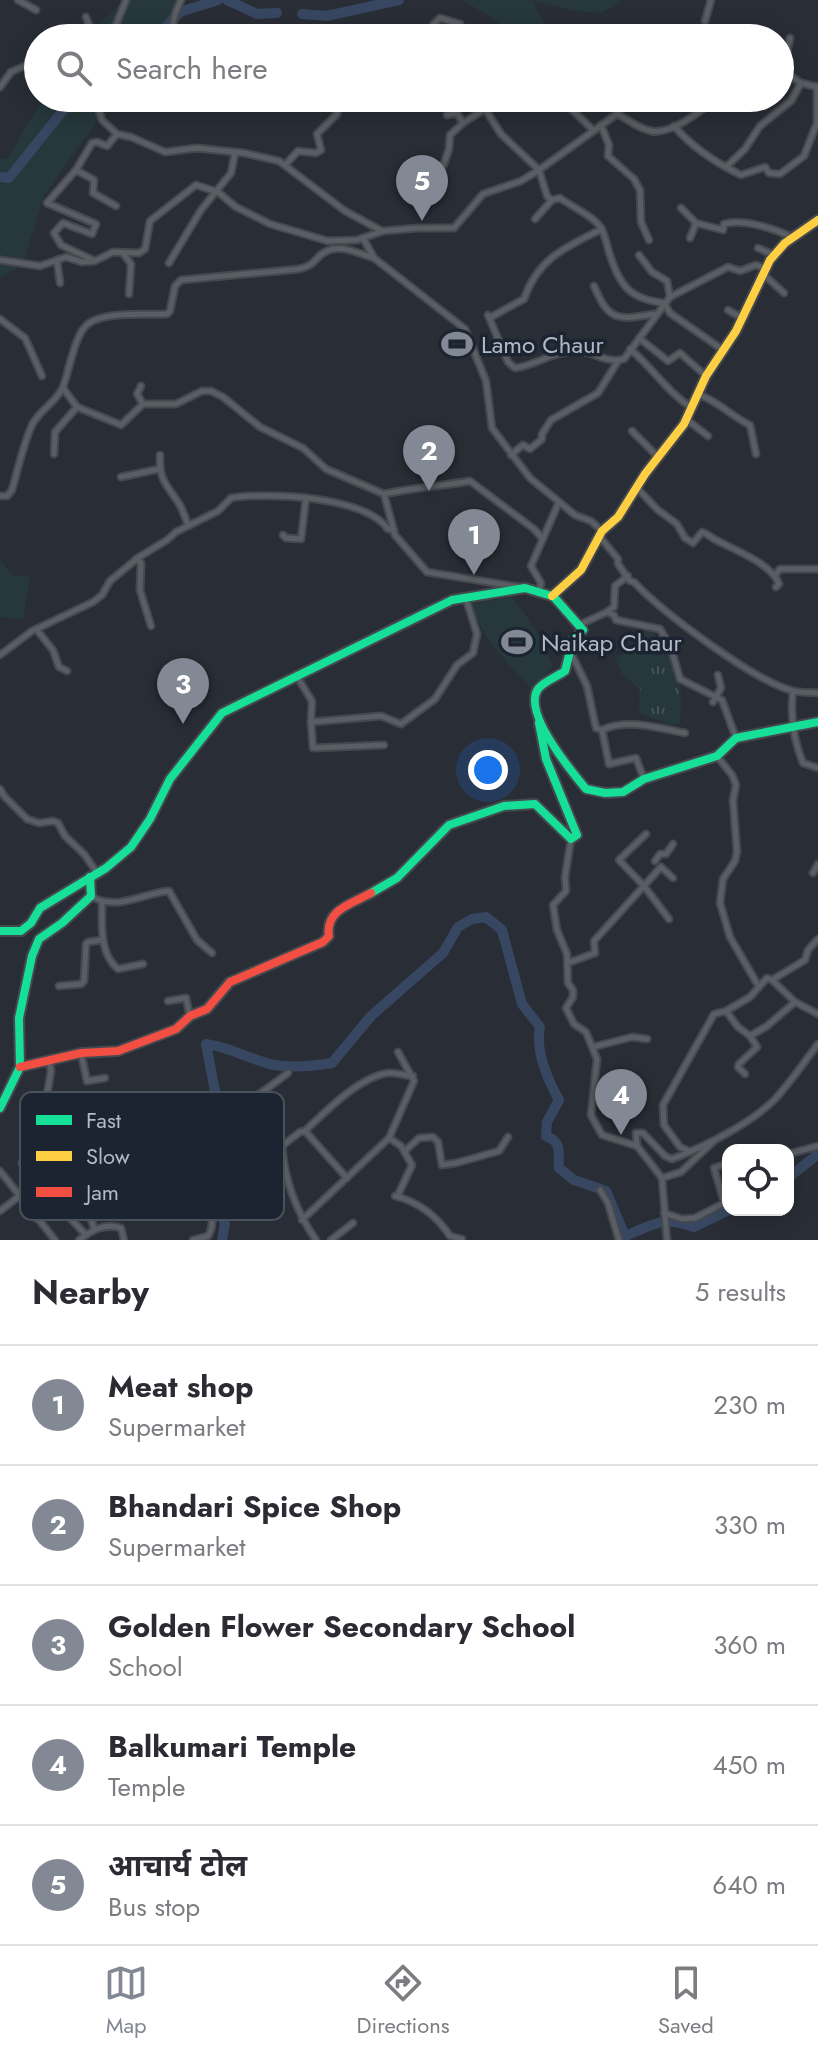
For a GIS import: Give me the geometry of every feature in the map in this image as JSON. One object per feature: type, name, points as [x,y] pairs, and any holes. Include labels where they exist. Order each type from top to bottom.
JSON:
[{"type":"street","points":[[18,0],[36,10]]},
{"type":"street","points":[[116,24],[126,0]]},
{"type":"street","points":[[173,24],[181,0]]},
{"type":"street","points":[[705,21],[711,0]]},
{"type":"street","points":[[86,17],[89,24]]},
{"type":"street","points":[[434,24],[440,18],[460,24]]},
{"type":"street","points":[[0,87],[11,72],[24,66]]},
{"type":"street","points":[[674,126],[688,141],[741,175],[763,167],[769,173],[780,174],[804,156],[817,123],[817,87],[794,78]]},
{"type":"street","points":[[794,96],[801,83]]},
{"type":"street","points":[[98,112],[117,134],[165,152],[197,148],[286,164],[345,211],[383,231]]},
{"type":"street","points":[[286,164],[298,151],[316,153],[321,150],[317,134],[337,112]]},
{"type":"street","points":[[431,201],[449,149],[450,135],[479,112]]},
{"type":"street","points":[[487,112],[501,134],[539,170],[547,196],[552,200]]},
{"type":"street","points":[[574,112],[593,130]]},
{"type":"street","points":[[0,260],[40,266],[66,257],[82,262],[95,261],[113,252],[142,251],[150,221],[195,185],[218,192],[236,207],[270,224],[328,241],[357,240],[383,231],[454,228],[483,194],[521,181],[617,114],[651,131],[674,126],[701,112]]},
{"type":"street","points":[[726,168],[745,149],[760,126],[777,112]]},
{"type":"street","points":[[447,115],[457,113],[463,123]]},
{"type":"street","points":[[601,125],[609,145],[608,156],[634,179],[640,190],[641,222],[649,240]]},
{"type":"street","points":[[95,261],[61,245],[54,233],[63,223],[92,234],[96,224],[47,204],[76,170],[92,143],[107,146],[117,134]]},
{"type":"street","points":[[169,263],[201,210],[231,173],[235,153]]},
{"type":"street","points":[[76,170],[94,180],[93,193],[116,206]]},
{"type":"street","points":[[535,219],[552,200],[560,198],[595,221],[602,229],[614,270],[624,287],[637,297],[664,303],[670,313],[723,351]]},
{"type":"street","points":[[681,208],[696,223],[723,230],[727,222],[746,224],[792,237]]},
{"type":"street","points":[[553,596],[581,570],[601,534],[618,517],[686,419],[706,376],[742,318],[774,255],[792,237],[818,220]]},
{"type":"street","points":[[690,238],[696,223]]},
{"type":"street","points":[[602,229],[557,251],[529,284],[524,299],[489,316],[508,362],[515,368],[555,353],[582,351],[605,360],[624,359],[670,297],[728,267],[740,271],[756,265],[784,293]]},
{"type":"street","points":[[363,238],[374,258]]},
{"type":"street","points":[[758,248],[774,255]]},
{"type":"street","points":[[0,496],[7,496],[12,490],[33,424],[63,388],[82,329],[90,321],[134,314],[167,314],[179,280],[299,269],[315,264],[327,250],[346,249],[374,258],[465,329],[486,381],[492,428],[530,478],[575,515],[591,521],[630,581],[743,667],[793,691],[818,693]]},
{"type":"street","points":[[123,253],[131,264],[129,294]]},
{"type":"street","points":[[639,255],[652,272],[667,281],[670,297]]},
{"type":"street","points":[[57,260],[60,283]]},
{"type":"street","points":[[594,286],[601,304],[612,316],[621,319],[655,314]]},
{"type":"street","points":[[728,310],[742,318]]},
{"type":"street","points":[[0,319],[25,338],[42,376]]},
{"type":"street","points":[[639,338],[668,361],[680,353],[706,376]]},
{"type":"street","points":[[630,349],[652,368],[671,393],[692,408]]},
{"type":"street","points":[[511,455],[523,445],[530,449],[542,439],[551,420],[593,397],[618,361]]},
{"type":"street","points":[[141,386],[137,394],[143,404]]},
{"type":"street","points":[[63,388],[77,407],[121,425],[143,404],[176,404],[202,391],[211,391],[260,427],[303,448],[326,469],[384,494],[470,481],[542,538]]},
{"type":"street","points":[[697,394],[728,408],[734,417],[750,425],[750,438],[756,454]]},
{"type":"street","points":[[54,454],[55,432],[77,407]]},
{"type":"street","points":[[686,419],[708,436]]},
{"type":"street","points":[[632,431],[658,457]]},
{"type":"street","points":[[160,455],[159,469],[188,525]]},
{"type":"street","points":[[121,477],[159,469]]},
{"type":"street","points":[[637,488],[677,524],[685,538],[693,543],[702,532],[707,532],[713,540],[737,549],[775,575],[779,584],[776,587]]},
{"type":"street","points":[[384,494],[399,542],[427,572],[525,588],[553,596],[581,624],[583,630],[573,640],[565,671],[539,688],[536,694],[546,759],[577,832],[571,839],[566,891],[553,905],[573,997],[566,1008],[574,1024],[586,1032],[598,1072],[591,1115],[602,1135],[637,1146]]},
{"type":"street","points":[[0,655],[36,629],[93,602],[102,595],[110,581],[136,559],[188,525],[218,511],[231,498],[306,498],[368,513],[382,521],[388,529],[394,530]]},
{"type":"street","points":[[283,535],[301,539],[306,498]]},
{"type":"street","points":[[539,592],[541,583],[531,566],[559,502]]},
{"type":"street","points":[[136,559],[141,563],[140,590],[151,626]]},
{"type":"street","points":[[775,575],[780,569],[818,569]]},
{"type":"street","points":[[581,624],[614,607],[615,586],[628,576]]},
{"type":"street","points":[[0,931],[21,931],[31,923],[40,908],[94,876],[131,847],[150,819],[170,779],[222,713],[452,600],[525,588]]},
{"type":"street","points":[[311,722],[381,716],[401,724],[435,699],[457,665],[473,653],[477,634],[466,599]]},
{"type":"street","points":[[607,612],[614,615],[616,620],[660,629],[671,648],[680,679],[725,704],[736,738]]},
{"type":"street","points":[[36,629],[53,650],[59,667],[67,671]]},
{"type":"street","points":[[571,653],[587,686],[596,728],[602,730],[616,724],[641,725],[685,733]]},
{"type":"street","points":[[296,675],[312,701],[313,748],[384,745]]},
{"type":"street","points":[[715,699],[722,684],[718,675]]},
{"type":"street","points":[[793,691],[796,751],[803,763],[818,768]]},
{"type":"street","points":[[539,723],[586,789],[623,792],[644,779],[717,756],[736,738],[818,722]]},
{"type":"street","points":[[602,730],[609,764],[636,758],[644,779]]},
{"type":"street","points":[[717,756],[736,785],[733,800],[737,852],[723,879],[720,903],[730,937],[760,988]]},
{"type":"street","points":[[0,789],[27,819],[39,823],[58,823],[65,836],[84,854],[94,876],[91,896],[39,939],[32,956],[19,1018],[20,1067],[0,1108]]},
{"type":"street","points":[[20,1067],[81,1053],[118,1051],[176,1029],[190,1016],[207,1009],[230,982],[323,942],[329,936],[327,924],[332,915],[397,878],[449,825],[504,806],[535,804],[571,839]]},
{"type":"street","points":[[646,834],[619,860],[669,919]]},
{"type":"street","points":[[673,844],[666,854],[653,859],[673,878]]},
{"type":"street","points":[[813,873],[818,864]]},
{"type":"street","points":[[568,963],[595,953],[594,941],[661,867]]},
{"type":"street","points":[[91,896],[102,903],[116,904],[169,891],[197,940],[212,953]]},
{"type":"street","points":[[102,903],[102,940],[115,968],[143,964]]},
{"type":"street","points":[[772,980],[805,960],[808,950],[818,939]]},
{"type":"street","points":[[59,986],[84,981],[86,944],[102,940]]},
{"type":"street","points":[[692,1151],[680,1147],[664,1125],[661,1118],[663,1105],[714,1014],[726,1011],[750,997],[767,978],[795,1002],[818,1014]]},
{"type":"street","points":[[168,1001],[186,998],[190,1016]]},
{"type":"street","points":[[750,1036],[795,1002]]},
{"type":"street","points":[[726,1011],[757,1047],[739,1064],[738,1067],[745,1074]]},
{"type":"street","points":[[593,1047],[632,1037],[647,1039]]},
{"type":"street","points":[[667,1240],[662,1178],[637,1146],[636,1133],[640,1132],[672,1159],[692,1151],[767,1106],[818,1044]]},
{"type":"street","points":[[302,1220],[389,1138],[413,1085],[413,1076],[398,1052]]},
{"type":"street","points":[[81,1053],[87,1081],[105,1078]]},
{"type":"street","points":[[48,1092],[51,1071],[49,1061]]},
{"type":"street","points":[[263,1092],[288,1073]]},
{"type":"street","points":[[284,1144],[373,1077],[394,1073],[413,1076]]},
{"type":"street","points":[[305,1131],[347,1178]]},
{"type":"street","points":[[405,1151],[419,1138],[433,1137],[438,1142],[442,1165],[499,1151],[508,1137]]},
{"type":"street","points":[[389,1138],[405,1151],[412,1165],[397,1196],[428,1209],[450,1236],[462,1239]]},
{"type":"street","points":[[662,1178],[681,1172],[716,1138]]},
{"type":"street","points":[[794,1152],[818,1146]]},
{"type":"street","points":[[284,1156],[302,1220],[316,1240]]},
{"type":"street","points":[[722,1165],[714,1168],[722,1191]]},
{"type":"street","points":[[0,1171],[20,1195],[0,1211]]},
{"type":"street","points":[[600,1190],[608,1203],[619,1240]]},
{"type":"street","points":[[664,1213],[682,1219],[695,1218],[722,1204]]},
{"type":"street","points":[[38,1220],[55,1240]]},
{"type":"street","points":[[72,1220],[86,1235]]},
{"type":"street","points":[[91,1220],[94,1228]]},
{"type":"street","points":[[193,1240],[208,1236],[213,1220]]},
{"type":"street","points":[[331,1240],[353,1223]]},
{"type":"street","points":[[79,1240],[94,1228],[119,1226],[124,1240]]},
{"type":"green space","points":[[126,0],[181,0],[164,24],[99,24]]},
{"type":"green space","points":[[462,0],[532,0],[544,24],[499,24]]},
{"type":"green space","points":[[532,0],[622,0],[601,13],[576,11]]},
{"type":"green space","points":[[35,112],[103,112],[43,197],[23,265],[0,277],[0,158],[8,159]]},
{"type":"green space","points":[[0,560],[13,576],[30,576],[23,619],[0,617]]},
{"type":"green space","name":"Naikap Chaur","points":[[512,597],[535,628],[553,666],[532,689],[488,638],[471,604]]},
{"type":"green space","points":[[641,626],[654,634],[671,654],[681,695],[679,724],[669,724],[639,713],[640,689],[622,674],[615,658],[632,645]]},
{"type":"waterway","points":[[169,24],[180,12],[218,0]]},
{"type":"waterway","points":[[227,0],[257,14],[277,13]]},
{"type":"waterway","points":[[302,14],[327,16],[399,0]]},
{"type":"waterway","points":[[0,177],[9,178],[62,112]]},
{"type":"waterway","points":[[215,1092],[206,1044],[274,1065],[332,1063],[371,1016],[443,953],[458,927],[472,919],[486,917],[502,930],[522,1004],[540,1027],[541,1055],[559,1100],[547,1122],[546,1136],[557,1145],[559,1168],[574,1180],[606,1191],[625,1236],[666,1222],[694,1227],[722,1213]]},
{"type":"waterway","points":[[794,1173],[818,1154]]},
{"type":"waterway","points":[[222,1240],[223,1220]]},
{"type":"traffic: fast","points":[[0,931],[21,931],[31,923],[40,908],[106,868],[131,847],[150,819],[170,779],[222,713],[452,600],[525,588],[552,596]]},
{"type":"traffic: fast","points":[[553,596],[583,630],[573,640],[565,671],[538,689],[535,699],[537,712],[550,741],[586,789],[605,793],[623,792],[644,779],[717,756],[736,738],[818,722]]},
{"type":"traffic: fast","points":[[371,893],[397,878],[449,825],[504,806],[535,804],[571,839],[577,835],[546,759],[539,723]]},
{"type":"traffic: fast","points":[[0,1108],[20,1067],[19,1018],[32,956],[39,939],[91,896],[90,877]]},
{"type":"traffic: slow","points":[[552,596],[581,570],[602,531],[618,517],[645,474],[684,424],[706,376],[736,331],[770,260],[785,243],[818,220]]},
{"type":"traffic: jam","points":[[20,1067],[81,1053],[118,1051],[176,1029],[190,1016],[207,1009],[230,982],[323,942],[329,936],[335,914],[371,893]]},
{"type":"place","name":"आचार्य टोल","points":[[422,221]]},
{"type":"place","name":"Lamo Chaur","points":[[457,344]]},
{"type":"place","name":"Bhandari Spice Shop","points":[[429,491]]},
{"type":"place","name":"Meat shop","points":[[474,575]]},
{"type":"place","name":"Naikap Chaur","points":[[517,642]]},
{"type":"place","name":"Golden Flower Secondary School","points":[[183,724]]},
{"type":"place","name":"Balkumari Temple","points":[[621,1135]]}]
